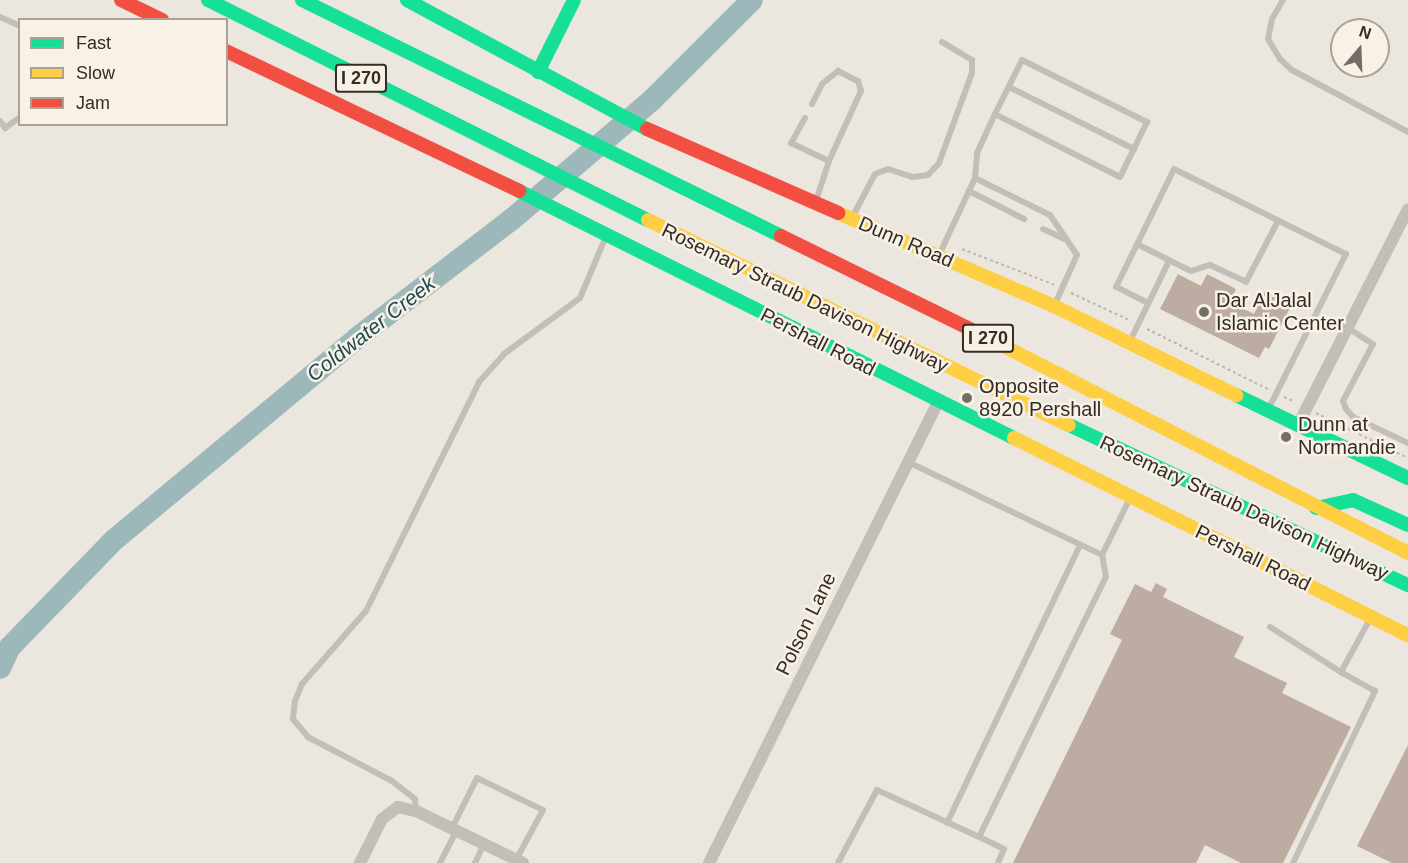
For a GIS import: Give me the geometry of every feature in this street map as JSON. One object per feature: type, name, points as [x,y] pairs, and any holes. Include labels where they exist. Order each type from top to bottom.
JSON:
[{"type":"main road","points":[[121,0],[158,18]]},
{"type":"main road","name":"Rosemary Straub Davison Highway","points":[[208,0],[586,192],[1095,439],[1408,585]]},
{"type":"main road","name":"Rosemary Straub Davison Highway","points":[[302,0],[657,177],[1017,352],[1408,554]]},
{"type":"main road","name":"Dunn Road","points":[[407,0],[585,98],[662,137],[1054,306],[1408,477]]},
{"type":"main road","points":[[538,72],[574,0]]},
{"type":"main road","name":"Pershall Road","points":[[228,52],[501,182],[1408,635]]},
{"type":"main road","points":[[1316,508],[1353,500],[1408,525]]},
{"type":"street","points":[[1298,425],[1408,209]]},
{"type":"street","name":"Polson Lane","points":[[709,863],[938,402]]},
{"type":"street","points":[[360,863],[382,819],[398,807],[416,811],[520,861]]},
{"type":"lane","points":[[1283,0],[1272,19],[1268,39],[1280,59],[1292,70],[1408,132]]},
{"type":"lane","points":[[0,17],[18,25]]},
{"type":"lane","points":[[851,220],[874,174],[888,169],[913,177],[928,175],[939,163],[972,73],[972,60],[942,42]]},
{"type":"lane","points":[[939,255],[975,178],[977,153],[995,114],[1022,60],[1147,122],[1120,177],[995,114]]},
{"type":"lane","points":[[812,104],[822,84],[838,71],[858,81],[861,91],[829,161],[815,204]]},
{"type":"lane","points":[[1009,87],[1134,149]]},
{"type":"lane","points":[[0,121],[5,128],[18,118]]},
{"type":"lane","points":[[805,118],[791,143],[829,161]]},
{"type":"lane","points":[[1148,303],[1116,287],[1174,169],[1346,254],[1268,411]]},
{"type":"lane","points":[[975,178],[1050,214],[1077,255],[1054,306]]},
{"type":"lane","points":[[969,192],[1024,219]]},
{"type":"lane","points":[[1137,244],[1191,271],[1210,265],[1246,282],[1278,221]]},
{"type":"lane","points":[[1043,229],[1067,240]]},
{"type":"lane","points":[[416,811],[414,799],[392,781],[308,737],[293,719],[295,701],[302,684],[366,611],[479,382],[504,354],[580,298],[607,236]]},
{"type":"lane","points":[[1129,343],[1170,261]]},
{"type":"lane","points":[[1348,328],[1373,344],[1343,401],[1346,408],[1353,417],[1408,443]]},
{"type":"lane","points":[[908,462],[1102,555]]},
{"type":"lane","points":[[980,837],[1106,577],[1102,555],[1130,497]]},
{"type":"lane","points":[[947,823],[1080,545]]},
{"type":"lane","points":[[1341,672],[1372,617]]},
{"type":"lane","points":[[1270,627],[1375,691],[1293,863]]},
{"type":"lane","points":[[440,863],[477,778],[543,810],[520,861]]},
{"type":"lane","points":[[838,863],[877,790],[1004,849],[998,863]]},
{"type":"lane","points":[[475,863],[484,844]]},
{"type":"path","points":[[959,248],[1054,285]]},
{"type":"path","points":[[1073,294],[1127,319]]},
{"type":"path","points":[[1144,327],[1267,388]]},
{"type":"path","points":[[1283,397],[1298,404]]},
{"type":"path","points":[[1316,413],[1408,458]]},
{"type":"building","points":[[1178,274],[1201,286],[1207,274],[1236,289],[1230,302],[1254,314],[1265,291],[1292,304],[1269,349],[1265,347],[1259,358],[1160,309]]},
{"type":"building","points":[[1156,583],[1167,589],[1163,597],[1244,637],[1234,657],[1287,683],[1282,693],[1351,727],[1283,863],[1241,863],[1205,845],[1196,863],[1013,863],[1122,640],[1110,634],[1135,584],[1151,592]]},
{"type":"building","points":[[1408,745],[1408,863],[1392,863],[1357,846]]},
{"type":"waterway","name":"Coldwater Creek","points":[[0,668],[10,647],[114,540],[357,338],[511,220],[652,100],[752,0]]},
{"type":"traffic: fast","points":[[208,0],[648,220]]},
{"type":"traffic: fast","points":[[302,0],[781,236]]},
{"type":"traffic: fast","points":[[407,0],[647,129]]},
{"type":"traffic: fast","points":[[538,72],[574,0]]},
{"type":"traffic: fast","points":[[519,191],[1014,438]]},
{"type":"traffic: fast","points":[[1236,395],[1408,478]]},
{"type":"traffic: fast","points":[[1069,425],[1408,585]]},
{"type":"traffic: fast","points":[[1316,508],[1353,500],[1408,525]]},
{"type":"traffic: slow","points":[[838,213],[1054,306],[1236,395]]},
{"type":"traffic: slow","points":[[648,220],[1069,425]]},
{"type":"traffic: slow","points":[[988,338],[1408,553]]},
{"type":"traffic: slow","points":[[1014,438],[1408,635]]},
{"type":"traffic: jam","points":[[121,0],[158,18]]},
{"type":"traffic: jam","points":[[228,52],[519,191]]},
{"type":"traffic: jam","points":[[647,129],[838,213]]},
{"type":"traffic: jam","points":[[781,236],[988,338]]},
{"type":"place","name":"Dar AlJalal Islamic Center","points":[[1204,312]]},
{"type":"place","name":"Opposite 8920 Pershall","points":[[967,398]]},
{"type":"place","name":"Dunn at Normandie","points":[[1286,437]]}]
